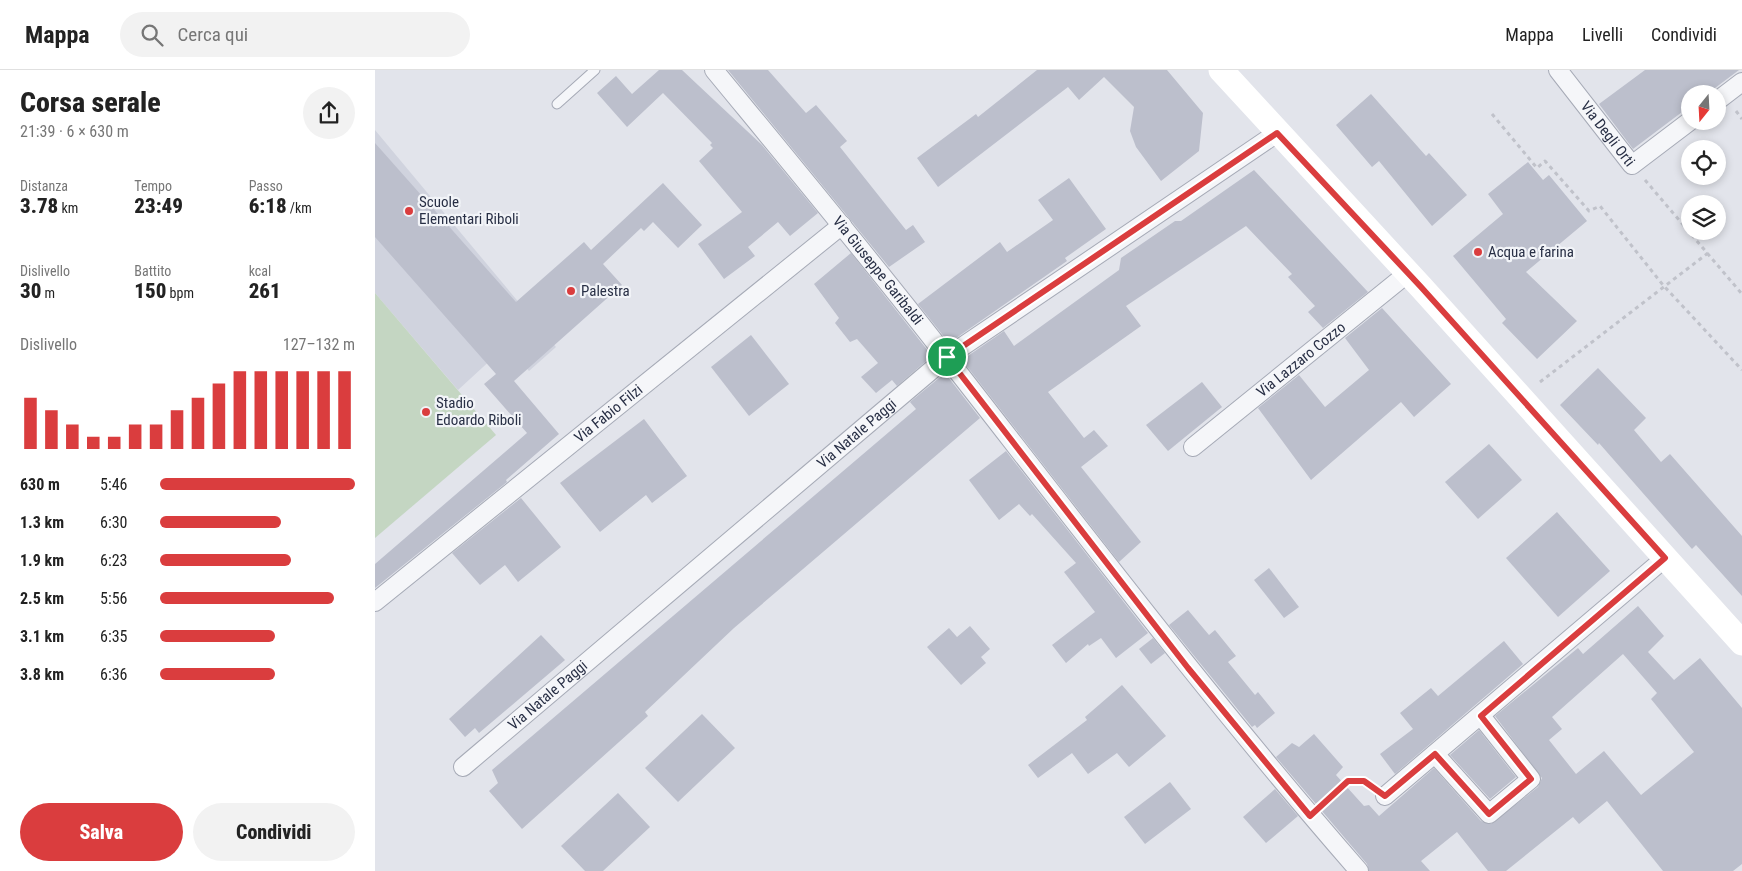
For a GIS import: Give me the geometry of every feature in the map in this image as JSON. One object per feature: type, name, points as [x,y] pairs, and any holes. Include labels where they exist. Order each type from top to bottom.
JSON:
[{"type":"street","name":"Via Giuseppe Garibaldi","points":[[714,70],[842,225],[947,357],[1188,668],[1310,816],[1359,871]]},
{"type":"street","points":[[1221,70],[1408,273],[1742,643]]},
{"type":"street","name":"Via Degli Orti","points":[[1558,70],[1632,165],[1681,128]]},
{"type":"street","points":[[1726,94],[1742,82]]},
{"type":"street","name":"Via Natale Paggi","points":[[463,767],[947,357],[1277,133]]},
{"type":"street","name":"Via Fabio Filzi","points":[[375,602],[842,225]]},
{"type":"street","name":"Via Lazzaro Cozzo","points":[[1193,447],[1408,273]]},
{"type":"street","points":[[1385,796],[1665,558]]},
{"type":"street","points":[[1435,754],[1489,814],[1531,779],[1481,716]]},
{"type":"lane","points":[[557,104],[595,70]]},
{"type":"path","points":[[1492,114],[1537,168],[1545,161],[1589,211],[1600,206],[1663,285],[1742,370]]},
{"type":"path","points":[[1632,165],[1742,294]]},
{"type":"path","points":[[1540,382],[1663,285],[1708,253]]},
{"type":"path","points":[[1310,816],[1348,781],[1364,781],[1385,796]]},
{"type":"shaded area","name":"Scuole Elementari Riboli","points":[[375,130],[556,347],[529,371],[507,345],[458,390],[375,293]]},
{"type":"green space","name":"Stadio Edoardo Riboli","points":[[375,293],[496,435],[375,538]]},
{"type":"building","points":[[659,70],[682,70],[762,145],[818,213],[790,236],[778,222],[748,247],[755,256],[724,279],[698,244],[742,212],[699,161],[713,148],[710,145],[712,143],[663,93],[627,127],[597,93],[616,76],[632,94]]},
{"type":"building","points":[[728,70],[768,70],[806,113],[816,105],[847,141],[840,147],[906,230],[913,225],[925,242],[889,267]]},
{"type":"building","points":[[1037,70],[1167,70],[1203,113],[1199,151],[1161,181],[1136,147],[1130,131],[1134,107],[1104,77],[1079,100],[1068,87],[938,187],[917,158],[976,114],[978,117]]},
{"type":"building","points":[[1645,70],[1739,70],[1719,85],[1681,85],[1681,113],[1633,149],[1599,104]]},
{"type":"building","points":[[1371,94],[1426,156],[1429,153],[1467,195],[1432,226],[1379,161],[1372,167],[1336,125]]},
{"type":"building","points":[[375,143],[516,302],[584,242],[591,250],[663,183],[702,225],[678,248],[653,222],[644,231],[641,228],[603,264],[622,285],[514,381],[559,434],[506,480],[507,482],[375,588],[375,564],[527,433],[484,384],[496,374],[375,237]]},
{"type":"building","points":[[1528,162],[1543,180],[1549,175],[1587,221],[1526,272],[1577,321],[1537,359],[1502,323],[1506,319],[1453,256],[1503,214],[1488,194]]},
{"type":"building","points":[[1254,170],[1368,292],[1323,328],[1308,312],[1315,306],[1288,277],[1292,274],[1246,226],[1126,306],[1141,326],[1048,392],[1084,438],[1094,430],[1108,446],[1081,467],[1141,542],[1119,562],[962,360],[1004,331],[1014,346],[1119,270],[1121,258],[1175,221],[1181,221]]},
{"type":"building","points":[[1069,178],[1106,229],[1065,258],[1067,261],[949,343],[918,304],[1000,242],[1007,252],[1053,220],[1038,200]]},
{"type":"building","points":[[851,253],[932,356],[897,386],[892,380],[876,393],[861,377],[878,363],[857,339],[850,342],[835,323],[839,318],[814,284]]},
{"type":"building","points":[[1382,308],[1451,384],[1414,417],[1401,402],[1311,480],[1258,408],[1299,375],[1325,407],[1369,370],[1345,338]]},
{"type":"building","points":[[751,335],[789,384],[749,416],[711,367]]},
{"type":"building","points":[[1598,368],[1646,418],[1634,430],[1661,462],[1670,454],[1742,536],[1742,596],[1696,545],[1692,549],[1599,443],[1598,445],[1560,405]]},
{"type":"building","points":[[945,373],[980,418],[734,628],[645,712],[648,716],[522,829],[489,791],[498,783],[492,770],[916,409],[910,402]]},
{"type":"building","points":[[1202,382],[1222,407],[1168,451],[1146,425]]},
{"type":"building","points":[[644,419],[687,476],[652,503],[646,495],[600,532],[560,483]]},
{"type":"building","points":[[1489,444],[1522,480],[1478,519],[1445,482]]},
{"type":"building","points":[[1006,451],[1148,633],[1116,658],[1101,638],[1089,646],[1088,644],[1066,663],[1052,645],[1095,612],[1064,572],[1076,563],[1032,514],[1030,516],[1019,504],[999,520],[969,480]]},
{"type":"building","points":[[521,498],[561,547],[518,582],[505,565],[480,585],[452,553]]},
{"type":"building","points":[[1557,512],[1610,571],[1558,617],[1506,558]]},
{"type":"building","points":[[1269,568],[1299,607],[1284,618],[1254,580]]},
{"type":"building","points":[[1638,606],[1664,636],[1648,652],[1674,680],[1700,658],[1742,708],[1742,864],[1733,871],[1663,871],[1607,801],[1579,824],[1573,817],[1506,871],[1488,871],[1457,832],[1421,861],[1430,871],[1369,871],[1367,864],[1276,757],[1292,743],[1299,747],[1314,734],[1343,767],[1336,775],[1364,806],[1369,805],[1379,816],[1434,768],[1481,821],[1491,824],[1538,787],[1542,778],[1495,716],[1578,648],[1583,654]],"holes":[[[1623,654],[1657,693],[1651,699],[1694,752],[1641,795],[1604,751],[1576,774],[1549,740],[1562,729],[1552,717]]]},
{"type":"building","points":[[1188,610],[1209,635],[1215,630],[1236,656],[1228,662],[1255,695],[1258,692],[1275,713],[1257,728],[1255,725],[1252,727],[1169,625]]},
{"type":"building","points":[[970,626],[990,649],[981,657],[986,663],[961,685],[927,647],[949,628],[957,637]]},
{"type":"building","points":[[541,635],[565,660],[479,733],[475,728],[465,737],[449,719]]},
{"type":"building","points":[[1153,638],[1165,653],[1151,664],[1139,649]]},
{"type":"building","points":[[1504,641],[1523,664],[1395,774],[1380,754],[1413,729],[1400,713],[1431,688],[1438,696]]},
{"type":"building","points":[[1122,685],[1166,736],[1129,767],[1117,753],[1088,774],[1072,753],[1038,778],[1028,765],[1087,720],[1085,717]]},
{"type":"building","points":[[702,714],[735,748],[678,802],[645,768]]},
{"type":"building","points":[[1479,730],[1516,777],[1490,799],[1450,755]]},
{"type":"building","points":[[1170,782],[1191,809],[1145,844],[1124,817]]},
{"type":"building","points":[[1275,789],[1298,816],[1266,843],[1243,817]]},
{"type":"building","points":[[618,793],[650,827],[603,871],[585,871],[561,846]]},
{"type":"place","name":"Scuole Elementari Riboli","points":[[409,211]]},
{"type":"place","name":"Acqua e farina","points":[[1478,252]]},
{"type":"place","name":"Palestra","points":[[571,291]]},
{"type":"place","name":"Stadio Edoardo Riboli","points":[[426,412]]},
{"type":"route","points":[[1277,133],[1421,287],[1665,558],[1481,716],[1531,779],[1489,814],[1435,754],[1385,796],[1364,781],[1348,781],[1310,816],[1188,668],[947,357],[1277,133]]}]
